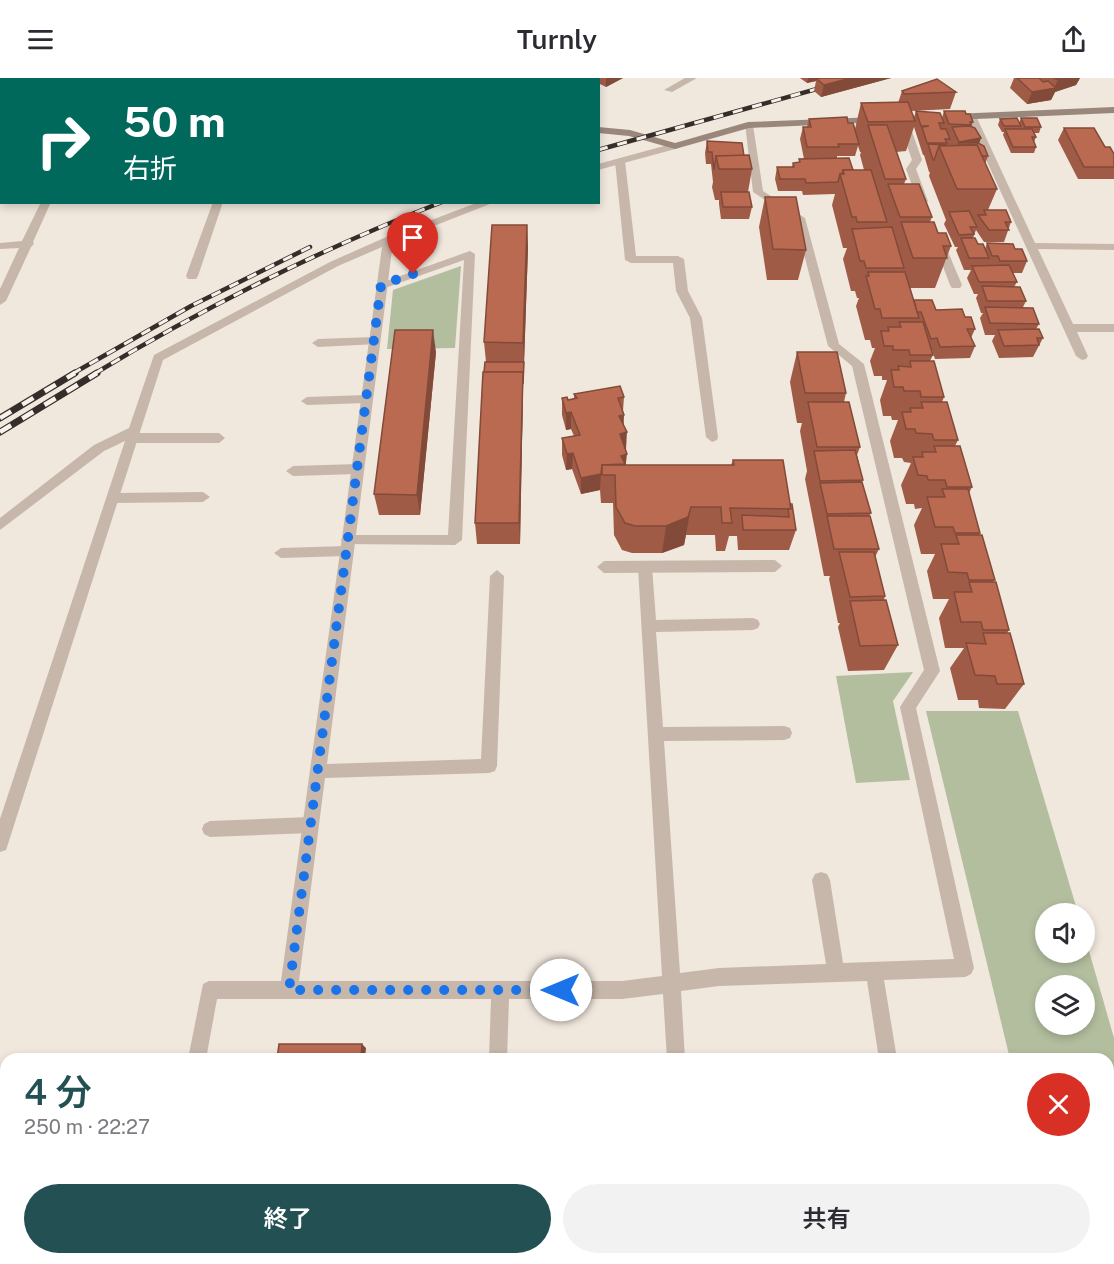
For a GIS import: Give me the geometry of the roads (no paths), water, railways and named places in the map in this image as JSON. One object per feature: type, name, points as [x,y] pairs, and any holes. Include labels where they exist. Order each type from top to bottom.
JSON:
[{"type":"street","points":[[669,90],[692,78]]},
{"type":"street","points":[[936,117],[1114,110]]},
{"type":"street","points":[[970,116],[1082,356]]},
{"type":"street","points":[[600,166],[748,125],[908,118],[917,160],[911,170],[927,211]]},
{"type":"street","points":[[197,1053],[209,990],[622,990],[719,977],[965,968],[909,707],[932,671],[858,364],[834,346],[800,218],[758,192],[748,125]]},
{"type":"street","points":[[600,130],[630,133],[675,146]]},
{"type":"street","points":[[620,161],[631,260],[678,259],[682,291],[696,318],[712,437]]},
{"type":"street","points":[[0,301],[29,244],[45,204]]},
{"type":"street","points":[[192,276],[217,204]]},
{"type":"street","points":[[0,844],[6,810],[158,358],[283,290],[388,240],[485,204]]},
{"type":"street","points":[[935,232],[956,285]]},
{"type":"street","points":[[289,990],[388,240]]},
{"type":"street","points":[[0,246],[29,244]]},
{"type":"street","points":[[1031,246],[1114,247]]},
{"type":"street","points":[[281,553],[347,546],[455,540],[470,254],[381,285]]},
{"type":"street","points":[[1069,328],[1114,328]]},
{"type":"street","points":[[318,343],[374,341]]},
{"type":"street","points":[[307,401],[366,399]]},
{"type":"street","points":[[0,525],[99,448],[133,435],[219,438]]},
{"type":"street","points":[[293,471],[357,469]]},
{"type":"street","points":[[112,498],[203,497]]},
{"type":"street","points":[[604,567],[775,566]]},
{"type":"street","points":[[645,567],[676,1053]]},
{"type":"street","points":[[318,771],[489,765],[497,576]]},
{"type":"street","points":[[649,626],[753,624]]},
{"type":"street","points":[[656,734],[784,733]]},
{"type":"street","points":[[210,829],[310,825]]},
{"type":"street","points":[[821,880],[836,973]]},
{"type":"street","points":[[874,971],[887,1053]]},
{"type":"street","points":[[498,1053],[500,990]]},
{"type":"railway","points":[[600,149],[856,78]]},
{"type":"railway","points":[[94,374],[178,325],[264,280],[352,239],[437,204]]},
{"type":"railway","points":[[72,374],[191,306],[310,247]]},
{"type":"railway","points":[[0,418],[75,373]]},
{"type":"railway","points":[[0,432],[97,373]]}]
